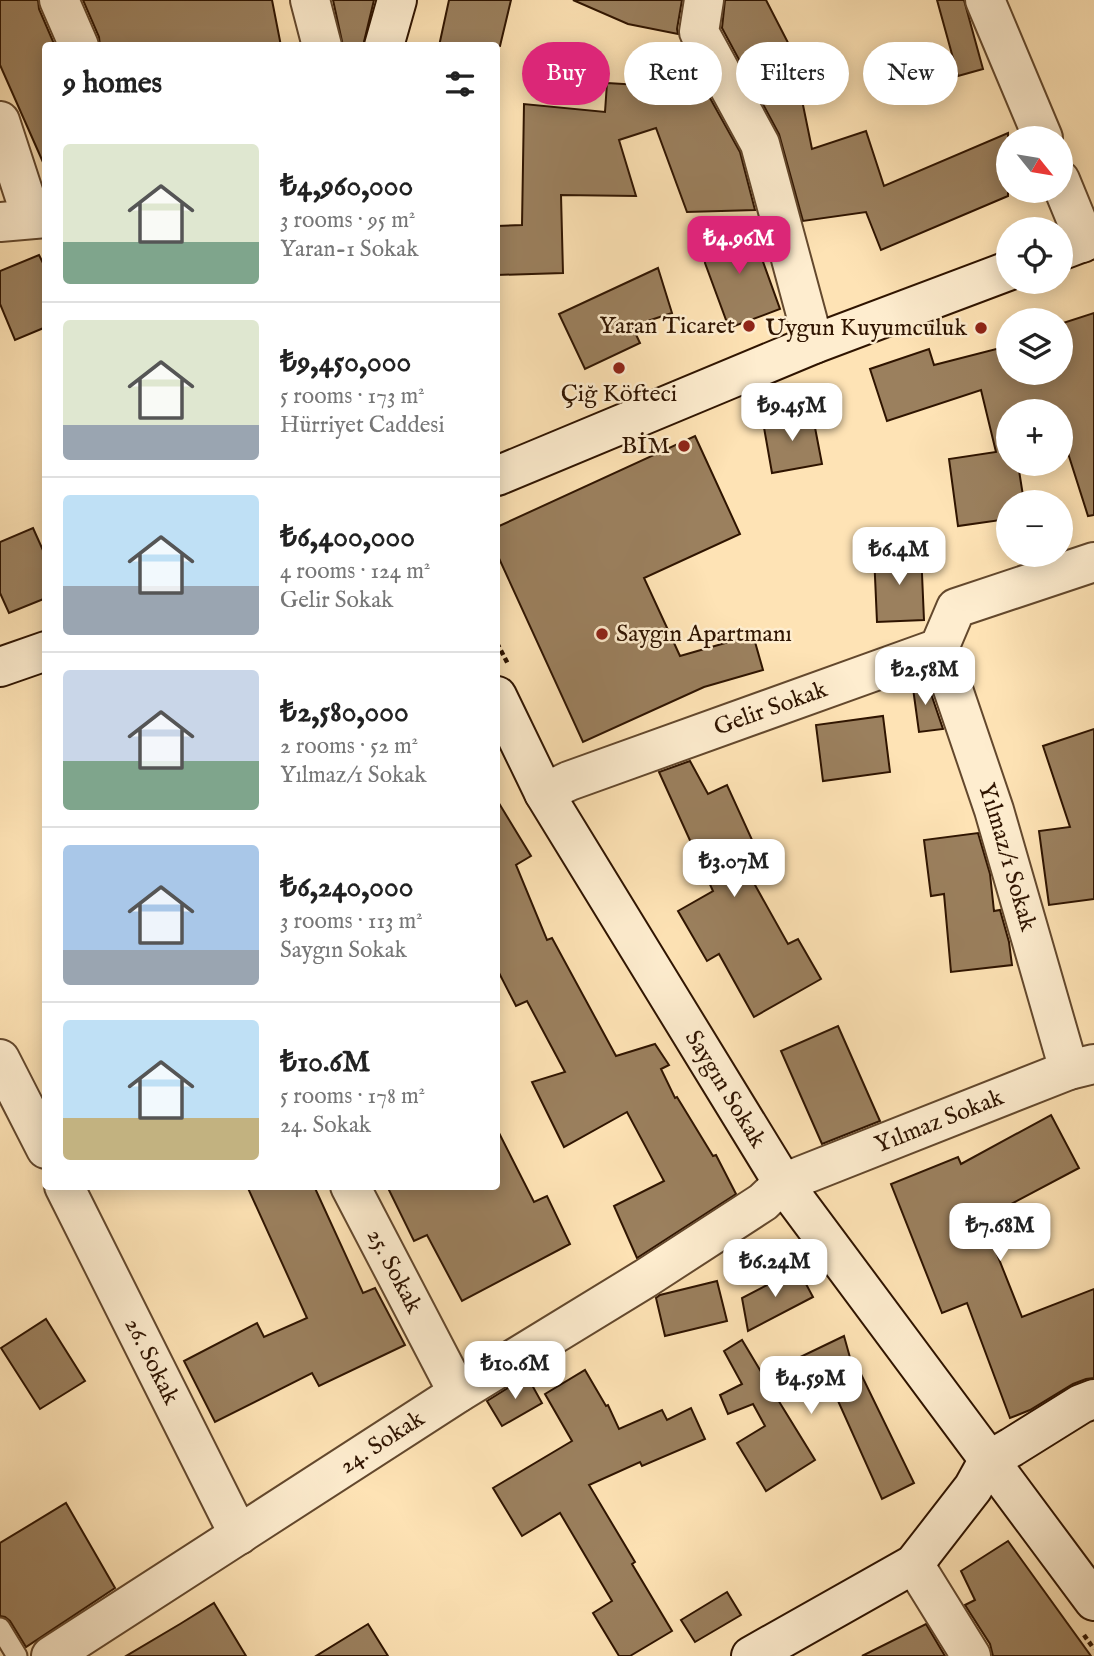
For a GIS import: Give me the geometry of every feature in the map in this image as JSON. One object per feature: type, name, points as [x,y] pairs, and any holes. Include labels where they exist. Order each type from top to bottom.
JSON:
[{"type":"street","points":[[59,0],[77,42]]},
{"type":"street","points":[[310,0],[321,42]]},
{"type":"street","points":[[385,42],[397,0]]},
{"type":"street","points":[[704,0],[699,32],[760,144],[814,344]]},
{"type":"street","points":[[985,0],[1038,126]]},
{"type":"street","points":[[0,121],[26,220]]},
{"type":"street","points":[[1069,203],[1076,219],[1079,244]]},
{"type":"street","points":[[500,475],[814,344],[996,276]]},
{"type":"street","points":[[939,648],[956,608],[1094,562]]},
{"type":"street","name":"Gelir Sokak","points":[[544,793],[569,781],[939,648]]},
{"type":"street","name":"Yılmaz/1 Sokak","points":[[939,648],[1082,1067]]},
{"type":"street","points":[[0,667],[42,652]]},
{"type":"street","name":"Saygın Sokak","points":[[500,702],[544,793],[783,1183],[1094,1601]]},
{"type":"street","points":[[0,1059],[42,1141]]},
{"type":"street","name":"Yılmaz Sokak","points":[[783,1183],[1082,1067]]},
{"type":"street","name":"24. Sokak","points":[[51,1656],[458,1393],[646,1278],[763,1202],[783,1183]]},
{"type":"street","name":"26. Sokak","points":[[66,1190],[239,1535]]},
{"type":"street","name":"25. Sokak","points":[[352,1190],[458,1393]]},
{"type":"street","points":[[751,1656],[914,1564],[973,1488],[988,1461],[1081,1404],[1094,1399]]},
{"type":"street","points":[[914,1564],[971,1656]]},
{"type":"lane","points":[[0,1628],[17,1656]]},
{"type":"building","points":[[0,0],[38,0],[39,9],[53,42],[42,42],[42,160],[0,65]]},
{"type":"building","points":[[83,0],[272,0],[280,42],[100,42]]},
{"type":"building","points":[[333,0],[374,0],[364,42],[342,42]]},
{"type":"building","points":[[449,0],[511,0],[500,46],[500,42],[440,42]]},
{"type":"building","points":[[573,0],[682,0],[678,34],[628,24]]},
{"type":"building","points":[[725,0],[766,0],[788,42],[736,42],[736,54],[722,28]]},
{"type":"building","points":[[937,0],[964,0],[983,69],[958,76],[958,42],[949,42]]},
{"type":"building","points":[[610,83],[624,84],[624,105],[714,105],[740,152],[755,210],[687,212],[656,128],[619,140],[636,196],[561,195],[563,273],[500,275],[500,226],[522,225],[524,105],[605,112],[605,105],[610,105]]},
{"type":"building","points":[[763,105],[803,105],[812,149],[866,131],[884,186],[996,138],[996,201],[881,250],[866,212],[803,221],[779,134]]},
{"type":"building","points":[[749,223],[780,309],[729,328],[705,263],[704,238]]},
{"type":"building","points":[[39,255],[42,261],[42,329],[15,340],[0,304],[0,271]]},
{"type":"building","points":[[658,268],[672,313],[632,326],[640,343],[585,369],[559,314]]},
{"type":"building","points":[[1094,313],[1094,515],[1088,516],[1073,469],[1073,399],[996,399],[996,452],[981,390],[887,421],[870,369],[929,349],[934,365],[996,349],[996,385],[1073,385],[1073,320]]},
{"type":"building","points":[[812,412],[822,464],[772,473],[763,422]]},
{"type":"building","name":"Saygın Apartmanı","points":[[695,436],[740,534],[644,578],[680,656],[753,635],[763,670],[704,687],[583,742],[500,561],[500,526]]},
{"type":"building","points":[[996,452],[996,476],[1020,476],[1022,490],[996,490],[996,521],[958,526],[949,459]]},
{"type":"building","points":[[33,528],[42,548],[42,600],[9,613],[0,593],[0,542]]},
{"type":"building","points":[[921,551],[924,620],[877,622],[874,554]]},
{"type":"building","points":[[925,676],[943,729],[919,732],[912,681]]},
{"type":"building","points":[[883,716],[890,772],[823,781],[816,725]]},
{"type":"building","points":[[1094,729],[1094,899],[1049,905],[1039,831],[1070,827],[1043,746]]},
{"type":"building","points":[[690,761],[708,794],[727,785],[753,842],[736,851],[788,944],[798,939],[821,979],[754,1017],[719,954],[707,961],[678,911],[713,891],[659,772]]},
{"type":"building","points":[[500,805],[531,856],[516,865],[547,940],[552,938],[616,1056],[655,1044],[669,1065],[661,1069],[675,1098],[677,1097],[713,1156],[716,1155],[736,1194],[637,1258],[614,1206],[664,1181],[627,1112],[564,1147],[532,1082],[565,1072],[527,1001],[516,1006],[500,975]]},
{"type":"building","points":[[978,833],[990,874],[994,911],[1000,910],[1012,965],[951,972],[944,894],[931,896],[924,840]]},
{"type":"building","points":[[838,1026],[880,1121],[822,1144],[781,1051]]},
{"type":"building","points":[[1051,1115],[1079,1168],[983,1219],[1022,1317],[1094,1289],[1094,1378],[1073,1384],[1030,1410],[1010,1418],[967,1303],[942,1313],[891,1184],[958,1157],[961,1164]]},
{"type":"building","points":[[500,1135],[534,1202],[547,1196],[570,1244],[462,1301],[427,1235],[414,1241],[389,1190],[500,1190]]},
{"type":"building","points":[[249,1190],[316,1190],[363,1293],[375,1288],[405,1345],[319,1386],[312,1373],[215,1422],[184,1361],[257,1323],[264,1337],[307,1318]]},
{"type":"building","points":[[798,1269],[813,1297],[748,1331],[742,1298]]},
{"type":"building","points":[[717,1281],[727,1321],[665,1336],[656,1298]]},
{"type":"building","points":[[46,1319],[85,1381],[40,1409],[1,1348]]},
{"type":"building","points":[[844,1336],[854,1372],[859,1370],[914,1483],[882,1499],[826,1374],[775,1395],[815,1460],[766,1491],[737,1443],[765,1426],[753,1404],[728,1414],[720,1395],[742,1384],[724,1351],[742,1340],[763,1375]]},
{"type":"building","points":[[585,1370],[606,1406],[608,1405],[619,1429],[662,1410],[667,1420],[691,1408],[705,1439],[642,1466],[640,1462],[589,1485],[672,1631],[630,1656],[619,1656],[593,1613],[612,1601],[560,1513],[522,1536],[493,1488],[572,1441],[545,1394]]},
{"type":"building","points":[[527,1376],[542,1403],[502,1426],[487,1401]]},
{"type":"building","points":[[66,1503],[115,1588],[26,1647],[10,1621],[0,1616],[0,1543]]},
{"type":"building","points":[[1008,1541],[1091,1656],[993,1656],[990,1644],[965,1605],[975,1600],[961,1571]]},
{"type":"building","points":[[727,1592],[741,1615],[695,1642],[681,1620]]},
{"type":"building","points":[[214,1603],[246,1656],[126,1656],[180,1624]]},
{"type":"building","points":[[368,1624],[388,1656],[316,1656]]},
{"type":"building","points":[[926,1624],[945,1656],[862,1656]]},
{"type":"place","name":"Yaran Ticaret","points":[[749,326]]},
{"type":"place","name":"Uygun Kuyumculuk","points":[[981,328]]},
{"type":"place","name":"Çiğ Köfteci","points":[[619,368]]},
{"type":"place","name":"BİM","points":[[684,446]]},
{"type":"place","name":"Saygın Apartmanı","points":[[602,634]]}]
